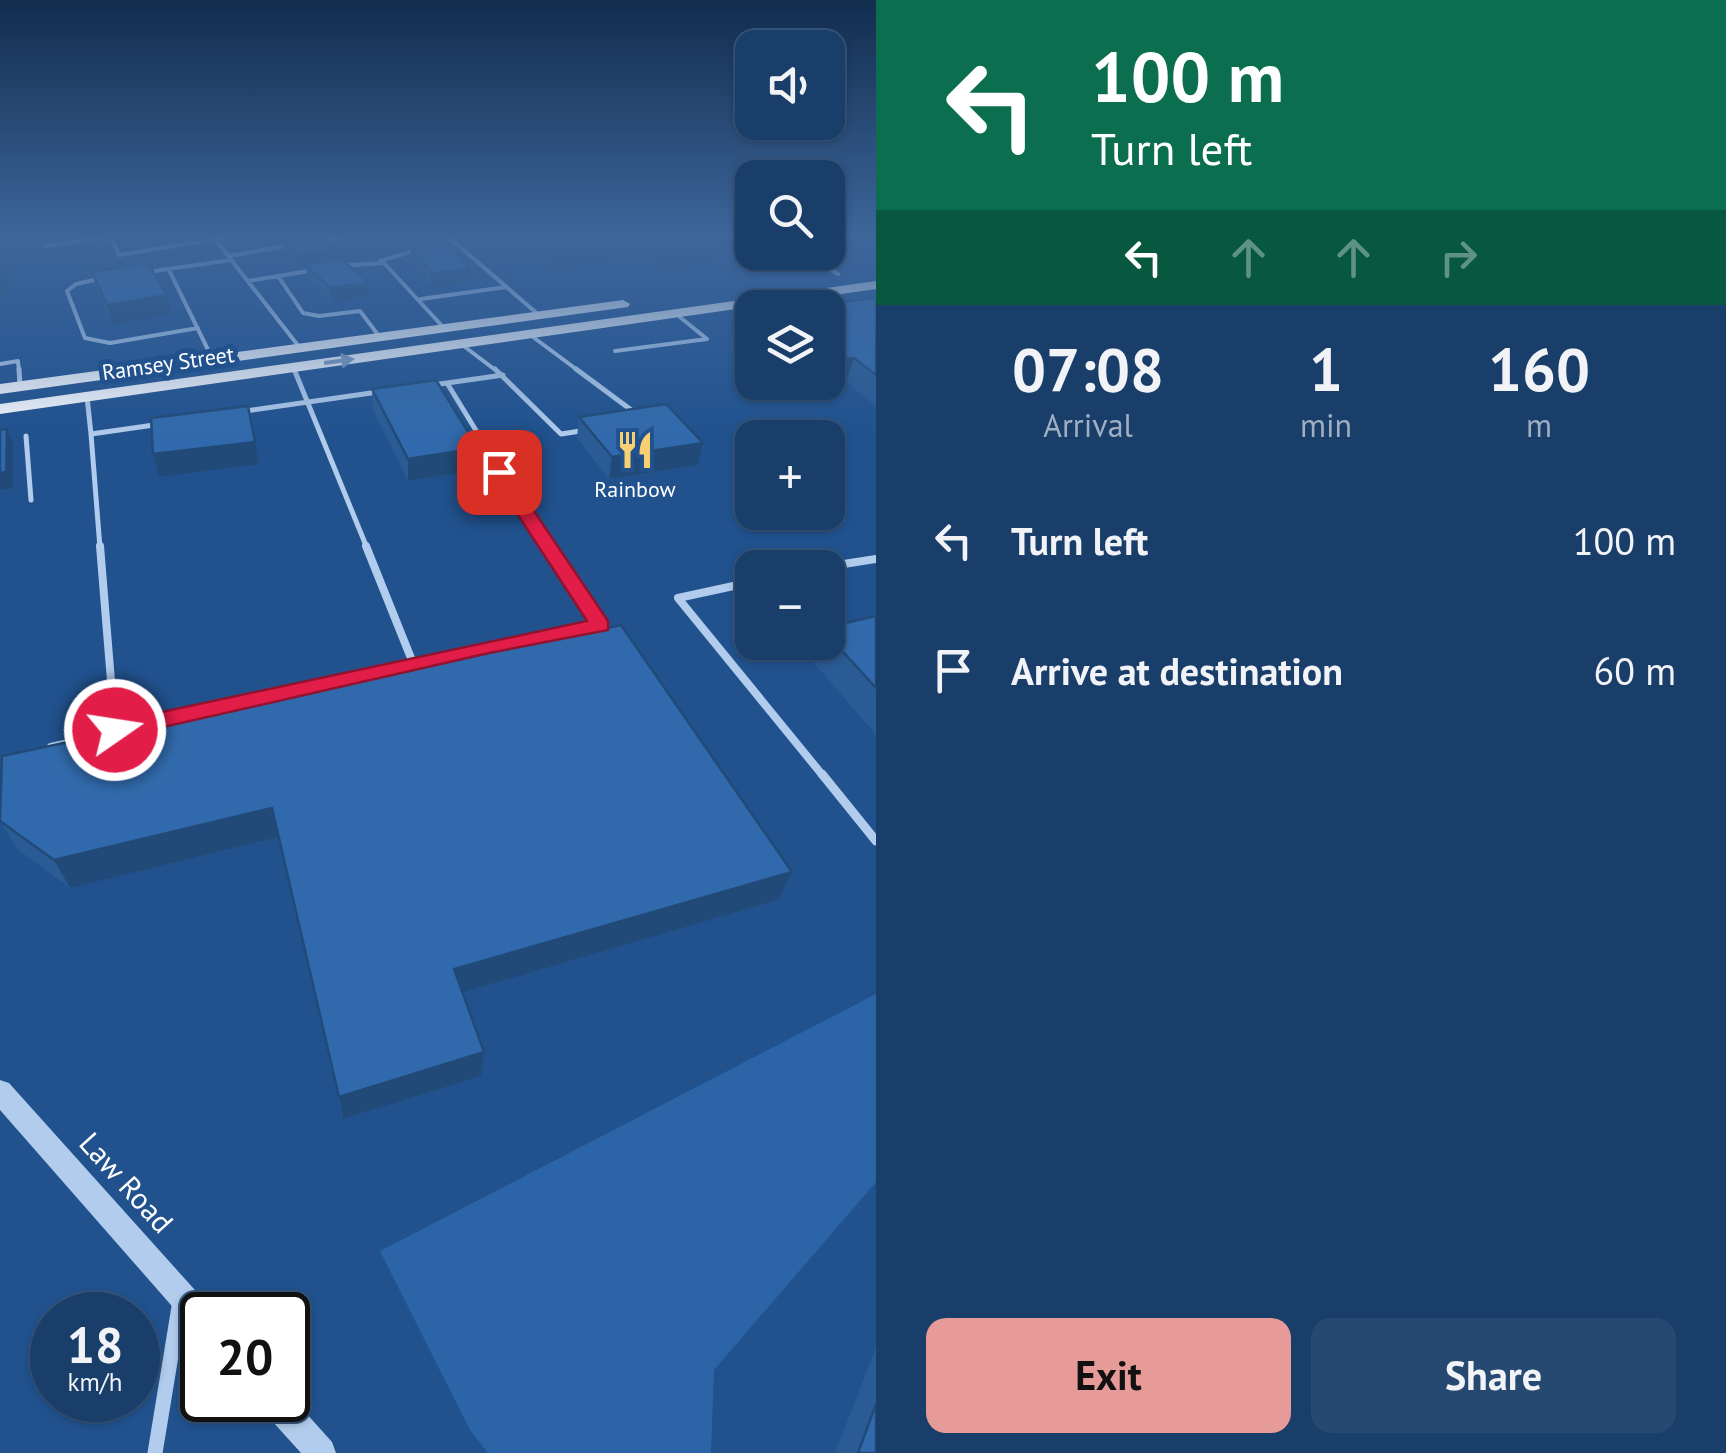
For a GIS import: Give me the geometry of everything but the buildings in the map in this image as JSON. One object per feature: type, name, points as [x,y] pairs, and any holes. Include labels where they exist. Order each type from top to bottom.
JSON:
[{"type":"main road","name":"Ramsey Street","points":[[0,389],[638,302]]},
{"type":"main road","name":"Ramsey Street","points":[[0,409],[735,306]]},
{"type":"street","name":"Law Road","points":[[0,1092],[180,1295]]},
{"type":"street","points":[[154,1453],[180,1302]]},
{"type":"street","points":[[293,1422],[320,1453]]},
{"type":"lane","points":[[71,302],[84,338],[110,343],[198,328]]},
{"type":"lane","points":[[185,302],[213,360]]},
{"type":"lane","points":[[264,302],[300,348]]},
{"type":"lane","points":[[295,302],[303,313],[319,316],[360,311],[379,336]]},
{"type":"lane","points":[[423,302],[444,328]]},
{"type":"lane","points":[[523,302],[539,315]]},
{"type":"lane","points":[[614,352],[707,339],[676,314]]},
{"type":"lane","points":[[529,334],[646,420],[629,423]]},
{"type":"lane","points":[[461,344],[502,375],[561,434],[595,428]]},
{"type":"lane","points":[[0,364],[18,361],[20,386]]},
{"type":"lane","points":[[294,368],[413,664]]},
{"type":"lane","points":[[427,386],[502,375]]},
{"type":"lane","points":[[33,754],[115,730],[600,626],[516,501],[446,383]]},
{"type":"lane","points":[[229,414],[388,391]]},
{"type":"lane","points":[[87,397],[115,730]]},
{"type":"lane","points":[[91,434],[170,422]]},
{"type":"lane","points":[[26,436],[31,500]]},
{"type":"lane","points":[[845,564],[876,559]]},
{"type":"lane","points":[[735,586],[678,598],[876,840]]},
{"type":"shaded area","points":[[876,994],[876,1182],[714,1370],[711,1453],[488,1453],[470,1430],[380,1251]]},
{"type":"place","name":"Rainbow","points":[[635,450]]},
{"type":"route","points":[[115,730],[489,646],[600,626],[499,472]]}]
